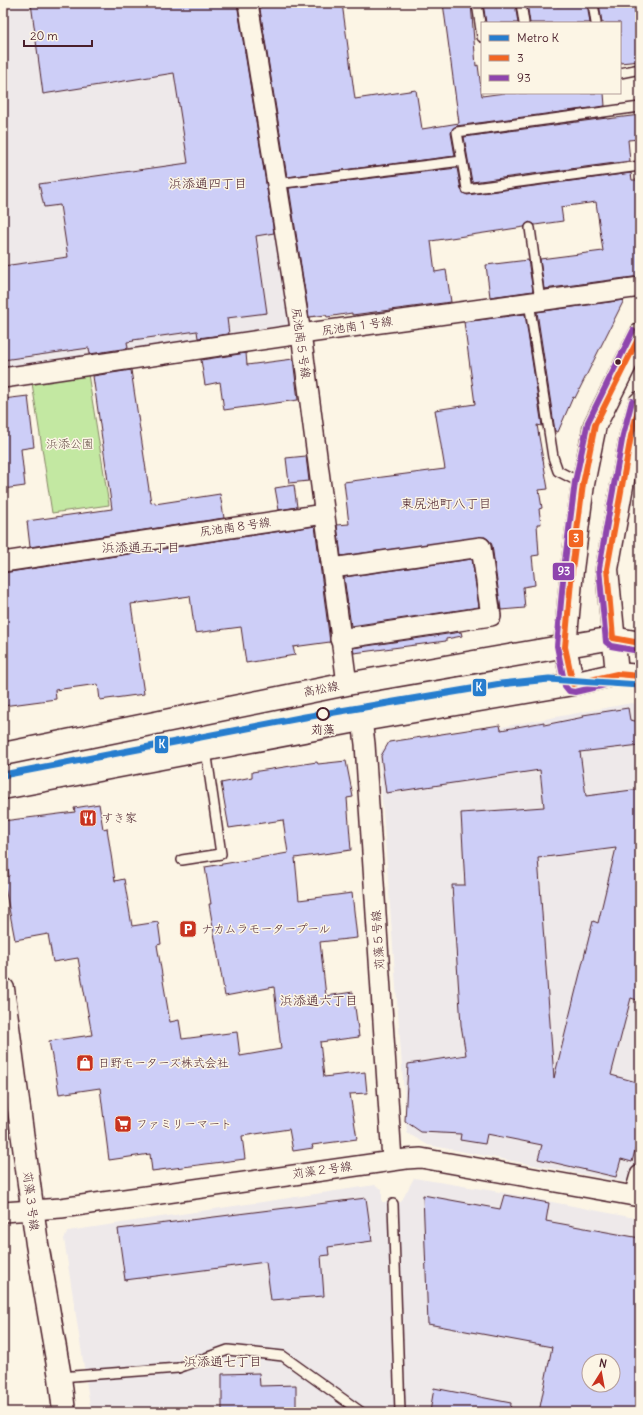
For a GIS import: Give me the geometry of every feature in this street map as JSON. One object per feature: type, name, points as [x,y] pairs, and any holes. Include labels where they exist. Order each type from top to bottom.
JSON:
[{"type":"main road","points":[[573,684],[565,647],[572,570],[583,484],[595,425],[640,335]]},
{"type":"main road","points":[[618,674],[607,569],[631,436],[640,403]]},
{"type":"main road","name":"高松線","points":[[3,754],[347,684],[614,638],[640,643]]},
{"type":"main road","points":[[3,788],[362,720],[573,684],[618,674],[640,676]]},
{"type":"main road","name":"苅藻３号線","points":[[3,989],[33,1211],[60,1377],[64,1412]]},
{"type":"street","name":"尻池南５号線","points":[[248,3],[301,334],[347,684]]},
{"type":"street","name":"尻池南１号線","points":[[3,378],[301,334],[640,288]]},
{"type":"street","name":"尻池南８号線","points":[[3,562],[324,514]]},
{"type":"street","points":[[332,568],[481,547],[491,616],[340,639]]},
{"type":"street","name":"苅藻５号線","points":[[362,720],[365,744],[392,1160]]},
{"type":"street","name":"苅藻２号線","points":[[3,1212],[33,1211],[392,1160],[422,1158],[637,1196]]},
{"type":"street","points":[[637,1196],[640,1175]]},
{"type":"lane","points":[[477,3],[481,30]]},
{"type":"lane","points":[[520,3],[524,22]]},
{"type":"lane","points":[[593,3],[596,22]]},
{"type":"lane","points":[[621,72],[640,69]]},
{"type":"lane","points":[[640,107],[457,132],[467,189],[640,166]]},
{"type":"lane","points":[[276,184],[462,161]]},
{"type":"lane","points":[[530,228],[535,302],[553,457],[558,471],[583,484]]},
{"type":"lane","points":[[182,860],[221,854],[206,750]]},
{"type":"lane","points":[[393,1204],[400,1412]]},
{"type":"lane","points":[[60,1377],[178,1368],[228,1350],[283,1356],[360,1412]]},
{"type":"shaded area","points":[[3,3],[239,3],[291,324],[289,327],[3,367]]},
{"type":"shaded area","points":[[632,703],[640,705],[640,1185],[428,1145],[407,1133],[379,759],[382,749]]},
{"type":"shaded area","points":[[414,1178],[500,1192],[640,1219],[640,1412],[91,1412],[64,1239],[68,1231],[375,1185],[382,1189],[382,1202],[401,1202]]},
{"type":"green space","name":"浜添公園","points":[[88,374],[109,505],[52,513],[32,383]]},
{"type":"building","points":[[31,3],[237,3],[274,233],[256,236],[267,313],[227,318],[229,334],[198,338],[197,331],[133,340],[134,341],[127,342],[128,348],[90,354],[89,348],[3,360],[3,266],[68,257],[60,205],[44,207],[39,184],[188,163],[174,73],[43,94]]},
{"type":"building","points":[[259,3],[342,3],[355,99],[416,90],[422,129],[459,123],[443,3],[471,3],[476,66],[478,65],[482,96],[497,94],[604,94],[605,106],[456,126],[451,133],[455,156],[287,177]]},
{"type":"building","points":[[483,3],[515,3],[518,22],[486,22]]},
{"type":"building","points":[[527,3],[557,3],[557,6],[587,3],[590,22],[530,22]]},
{"type":"building","points":[[599,3],[634,3],[640,61],[621,63],[621,22],[602,22]]},
{"type":"building","points":[[640,115],[640,139],[628,140],[630,161],[472,182],[464,137]]},
{"type":"building","points":[[457,168],[461,190],[467,195],[631,173],[632,180],[640,180],[640,276],[544,289],[540,259],[603,251],[596,202],[561,207],[563,221],[535,225],[529,222],[524,227],[431,241],[435,272],[446,270],[451,302],[352,315],[352,313],[327,317],[326,315],[309,317],[289,188]]},
{"type":"building","points":[[528,260],[533,291],[490,297],[486,265]]},
{"type":"building","points":[[624,300],[575,398],[573,397],[558,432],[555,431],[537,312]]},
{"type":"building","points":[[525,314],[542,426],[537,425],[548,489],[539,490],[542,508],[539,509],[541,524],[537,524],[539,555],[532,556],[535,585],[523,587],[525,608],[501,610],[492,545],[485,537],[341,556],[337,525],[349,524],[344,482],[445,469],[435,410],[475,404],[464,322]]},
{"type":"building","points":[[246,353],[247,365],[293,359],[298,400],[224,410],[220,382],[205,385],[201,360]]},
{"type":"building","points":[[131,370],[151,503],[155,502],[155,504],[220,494],[224,518],[30,547],[27,521],[112,509],[93,376]]},
{"type":"building","points":[[28,396],[34,447],[21,449],[25,486],[3,489],[3,399]]},
{"type":"building","points":[[306,456],[309,481],[289,483],[286,458]]},
{"type":"building","points":[[294,485],[297,507],[279,510],[275,488]]},
{"type":"building","points":[[315,526],[330,642],[293,647],[295,655],[246,663],[241,627],[195,633],[190,596],[131,604],[144,694],[100,700],[98,684],[55,690],[56,699],[3,706],[3,573]]},
{"type":"building","points":[[472,559],[479,607],[351,626],[344,577]]},
{"type":"building","points":[[461,632],[462,636],[446,639],[446,641],[354,653],[353,648]]},
{"type":"building","points":[[628,708],[630,720],[640,722],[640,745],[580,752],[586,796],[640,789],[640,1001],[631,998],[611,1075],[640,1083],[640,1131],[632,1162],[621,1159],[616,1177],[538,1159],[542,1145],[487,1134],[485,1144],[460,1140],[461,1134],[421,1132],[405,1121],[408,1064],[466,1055],[461,1025],[452,885],[465,885],[461,813],[544,807],[540,770],[386,793],[381,756],[389,742],[500,725],[501,730],[544,722],[544,725],[584,717],[583,715]],"holes":[[[616,848],[598,923],[593,921],[554,1078],[538,858]]]},
{"type":"building","points":[[346,761],[353,797],[347,798],[351,850],[295,858],[299,900],[352,893],[357,938],[320,942],[326,996],[353,992],[359,1037],[320,1042],[324,1077],[365,1072],[367,1093],[350,1094],[357,1139],[312,1145],[313,1148],[293,1151],[289,1129],[242,1136],[245,1159],[152,1171],[150,1154],[109,1160],[100,1088],[59,1094],[49,1041],[92,1035],[78,958],[53,962],[48,934],[15,940],[3,877],[9,876],[3,838],[3,821],[75,812],[74,808],[99,804],[103,829],[107,828],[115,881],[124,879],[132,926],[158,922],[161,944],[157,945],[170,1022],[179,1020],[182,1039],[237,1032],[240,1056],[281,1049],[274,987],[225,996],[209,904],[211,904],[205,867],[288,853],[283,820],[229,828],[221,783],[252,777],[252,772],[317,762],[318,764]]},
{"type":"building","points":[[423,1195],[500,1209],[504,1195],[549,1203],[546,1221],[640,1238],[640,1412],[539,1412],[552,1347],[428,1324]]},
{"type":"building","points":[[366,1198],[372,1241],[328,1247],[329,1255],[321,1256],[324,1296],[271,1300],[266,1262],[125,1280],[118,1229]]},
{"type":"building","points":[[259,1373],[260,1386],[296,1385],[296,1412],[222,1412],[222,1374]]},
{"type":"building","points":[[434,1388],[511,1403],[510,1412],[430,1412]]},
{"type":"metro line","name":"K","points":[[3,775],[305,717],[501,684],[549,679],[640,685]]},
{"type":"transit line","name":"93","points":[[633,331],[588,422],[575,482],[564,569],[557,646],[565,686],[569,691],[575,692],[618,682],[639,684]]},
{"type":"transit line","name":"3","points":[[640,335],[595,425],[583,484],[572,570],[565,647],[573,684],[617,674],[640,676]]},
{"type":"transit line","name":"93","points":[[632,401],[623,435],[599,568],[606,642],[611,646],[639,651]]},
{"type":"transit line","name":"3","points":[[640,403],[631,436],[607,569],[613,638],[640,643]]},
{"type":"place","name":"苅藻","points":[[323,714]]},
{"type":"place","name":"すき家","points":[[88,818]]},
{"type":"place","name":"ナカムラモータープール","points":[[188,929]]},
{"type":"place","name":"日野モーターズ株式会社","points":[[85,1063]]},
{"type":"place","name":"ファミリーマート","points":[[123,1124]]},
{"type":"district","name":"浜添通四丁目","points":[[208,183]]},
{"type":"district","name":"東尻池町八丁目","points":[[446,503]]},
{"type":"district","name":"浜添通五丁目","points":[[141,547]]},
{"type":"district","name":"浜添通六丁目","points":[[319,1000]]},
{"type":"district","name":"浜添通七丁目","points":[[223,1361]]}]
